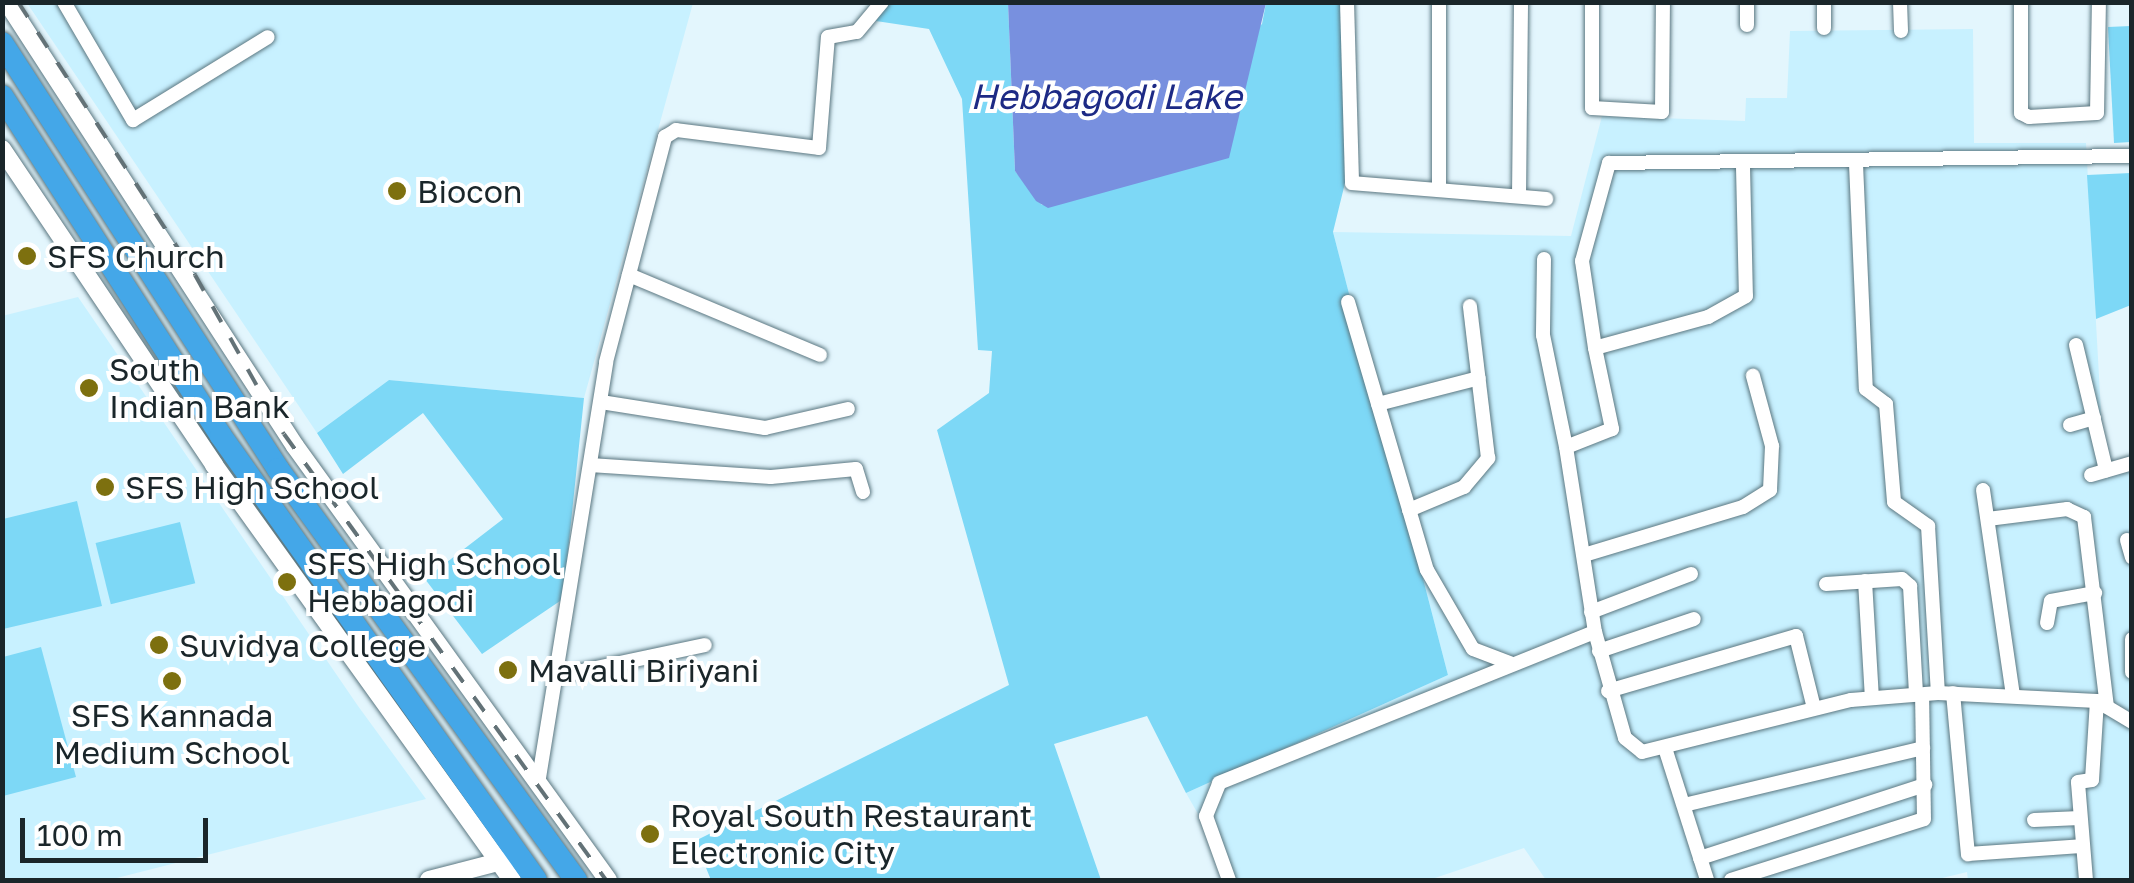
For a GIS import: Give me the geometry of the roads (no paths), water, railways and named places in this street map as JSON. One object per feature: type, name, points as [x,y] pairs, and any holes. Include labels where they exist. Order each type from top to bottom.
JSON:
[{"type":"highway","points":[[2,43],[278,469],[576,880]]},
{"type":"highway","points":[[2,96],[413,728],[508,859],[536,880]]},
{"type":"street","points":[[6,2],[295,446],[608,880]]},
{"type":"street","points":[[64,2],[133,120],[268,37]]},
{"type":"street","points":[[538,784],[601,402],[665,137],[676,130],[819,148],[828,37],[856,32],[882,2]]},
{"type":"street","points":[[1347,2],[1352,183],[1546,198]]},
{"type":"street","points":[[1439,2],[1439,190]]},
{"type":"street","points":[[1518,196],[1521,2]]},
{"type":"street","points":[[1592,2],[1592,108],[1662,112],[1664,2]]},
{"type":"street","points":[[1747,2],[1747,25]]},
{"type":"street","points":[[1824,2],[1824,28]]},
{"type":"street","points":[[1900,2],[1900,31]]},
{"type":"street","points":[[2021,2],[2021,112],[2061,117],[2097,112],[2099,2]]},
{"type":"street","points":[[2,149],[413,728]]},
{"type":"street","points":[[1566,447],[1612,429],[1582,261],[1609,162],[1744,167],[2132,156]]},
{"type":"street","points":[[1856,164],[1866,388],[1886,404],[1894,502],[1928,526],[1963,849],[1980,858],[2081,846]]},
{"type":"street","points":[[1595,348],[1708,317],[1746,296],[1744,167]]},
{"type":"street","points":[[1544,260],[1545,346],[1566,447],[1591,612],[1608,691],[1626,738],[1642,752],[1814,708],[1872,698],[1946,693],[2102,704],[2132,722]]},
{"type":"street","points":[[629,274],[820,355]]},
{"type":"street","points":[[1348,302],[1427,570],[1473,649],[1511,663]]},
{"type":"street","points":[[1409,510],[1481,471],[1490,440],[1470,306]]},
{"type":"street","points":[[2076,344],[2106,470]]},
{"type":"street","points":[[1584,555],[1743,508],[1770,490],[1772,446],[1754,376]]},
{"type":"street","points":[[1378,404],[1479,378]]},
{"type":"street","points":[[601,402],[765,428],[848,408]]},
{"type":"street","points":[[2070,425],[2094,418]]},
{"type":"street","points":[[2090,475],[2132,463]]},
{"type":"street","points":[[590,465],[771,477],[856,469],[864,492]]},
{"type":"street","points":[[1982,490],[2013,696]]},
{"type":"street","points":[[1988,519],[2076,510],[2088,531],[2102,704],[2080,818],[2086,880]]},
{"type":"street","points":[[2127,540],[2132,557]]},
{"type":"street","points":[[1591,612],[1691,574]]},
{"type":"street","points":[[1865,581],[1872,698]]},
{"type":"street","points":[[1731,880],[1914,825],[1928,813],[1910,586],[1865,581],[1826,584]]},
{"type":"street","points":[[2047,624],[2050,601],[2095,593]]},
{"type":"street","points":[[1599,651],[1694,619]]},
{"type":"street","points":[[1230,880],[1206,816],[1219,783],[1595,632]]},
{"type":"street","points":[[1608,691],[1796,636],[1814,708]]},
{"type":"street","points":[[2132,639],[2132,672]]},
{"type":"street","points":[[558,676],[706,645]]},
{"type":"street","points":[[1665,748],[1707,880]]},
{"type":"street","points":[[1684,805],[1924,748]]},
{"type":"street","points":[[1700,858],[1925,785]]},
{"type":"street","points":[[2034,820],[2080,818]]},
{"type":"street","points":[[429,880],[508,859],[512,880]]},
{"type":"water","name":"Hebbagodi Lake","points":[[1008,3],[1266,3],[1229,158],[1048,208],[1036,201],[1015,171]]},
{"type":"railway","points":[[18,2],[195,275],[284,434],[606,880]]},
{"type":"place","name":"Biocon","points":[[397,191]]},
{"type":"place","name":"SFS Church","points":[[27,256]]},
{"type":"place","name":"South Indian Bank","points":[[89,388]]},
{"type":"place","name":"SFS High School","points":[[105,487]]},
{"type":"place","name":"SFS High School Hebbagodi","points":[[287,582]]},
{"type":"place","name":"Suvidya College","points":[[159,645]]},
{"type":"place","name":"Mavalli Biriyani","points":[[508,670]]},
{"type":"place","name":"SFS Kannada Medium School","points":[[172,681]]},
{"type":"place","name":"Royal South Restaurant Electronic City","points":[[650,834]]}]
